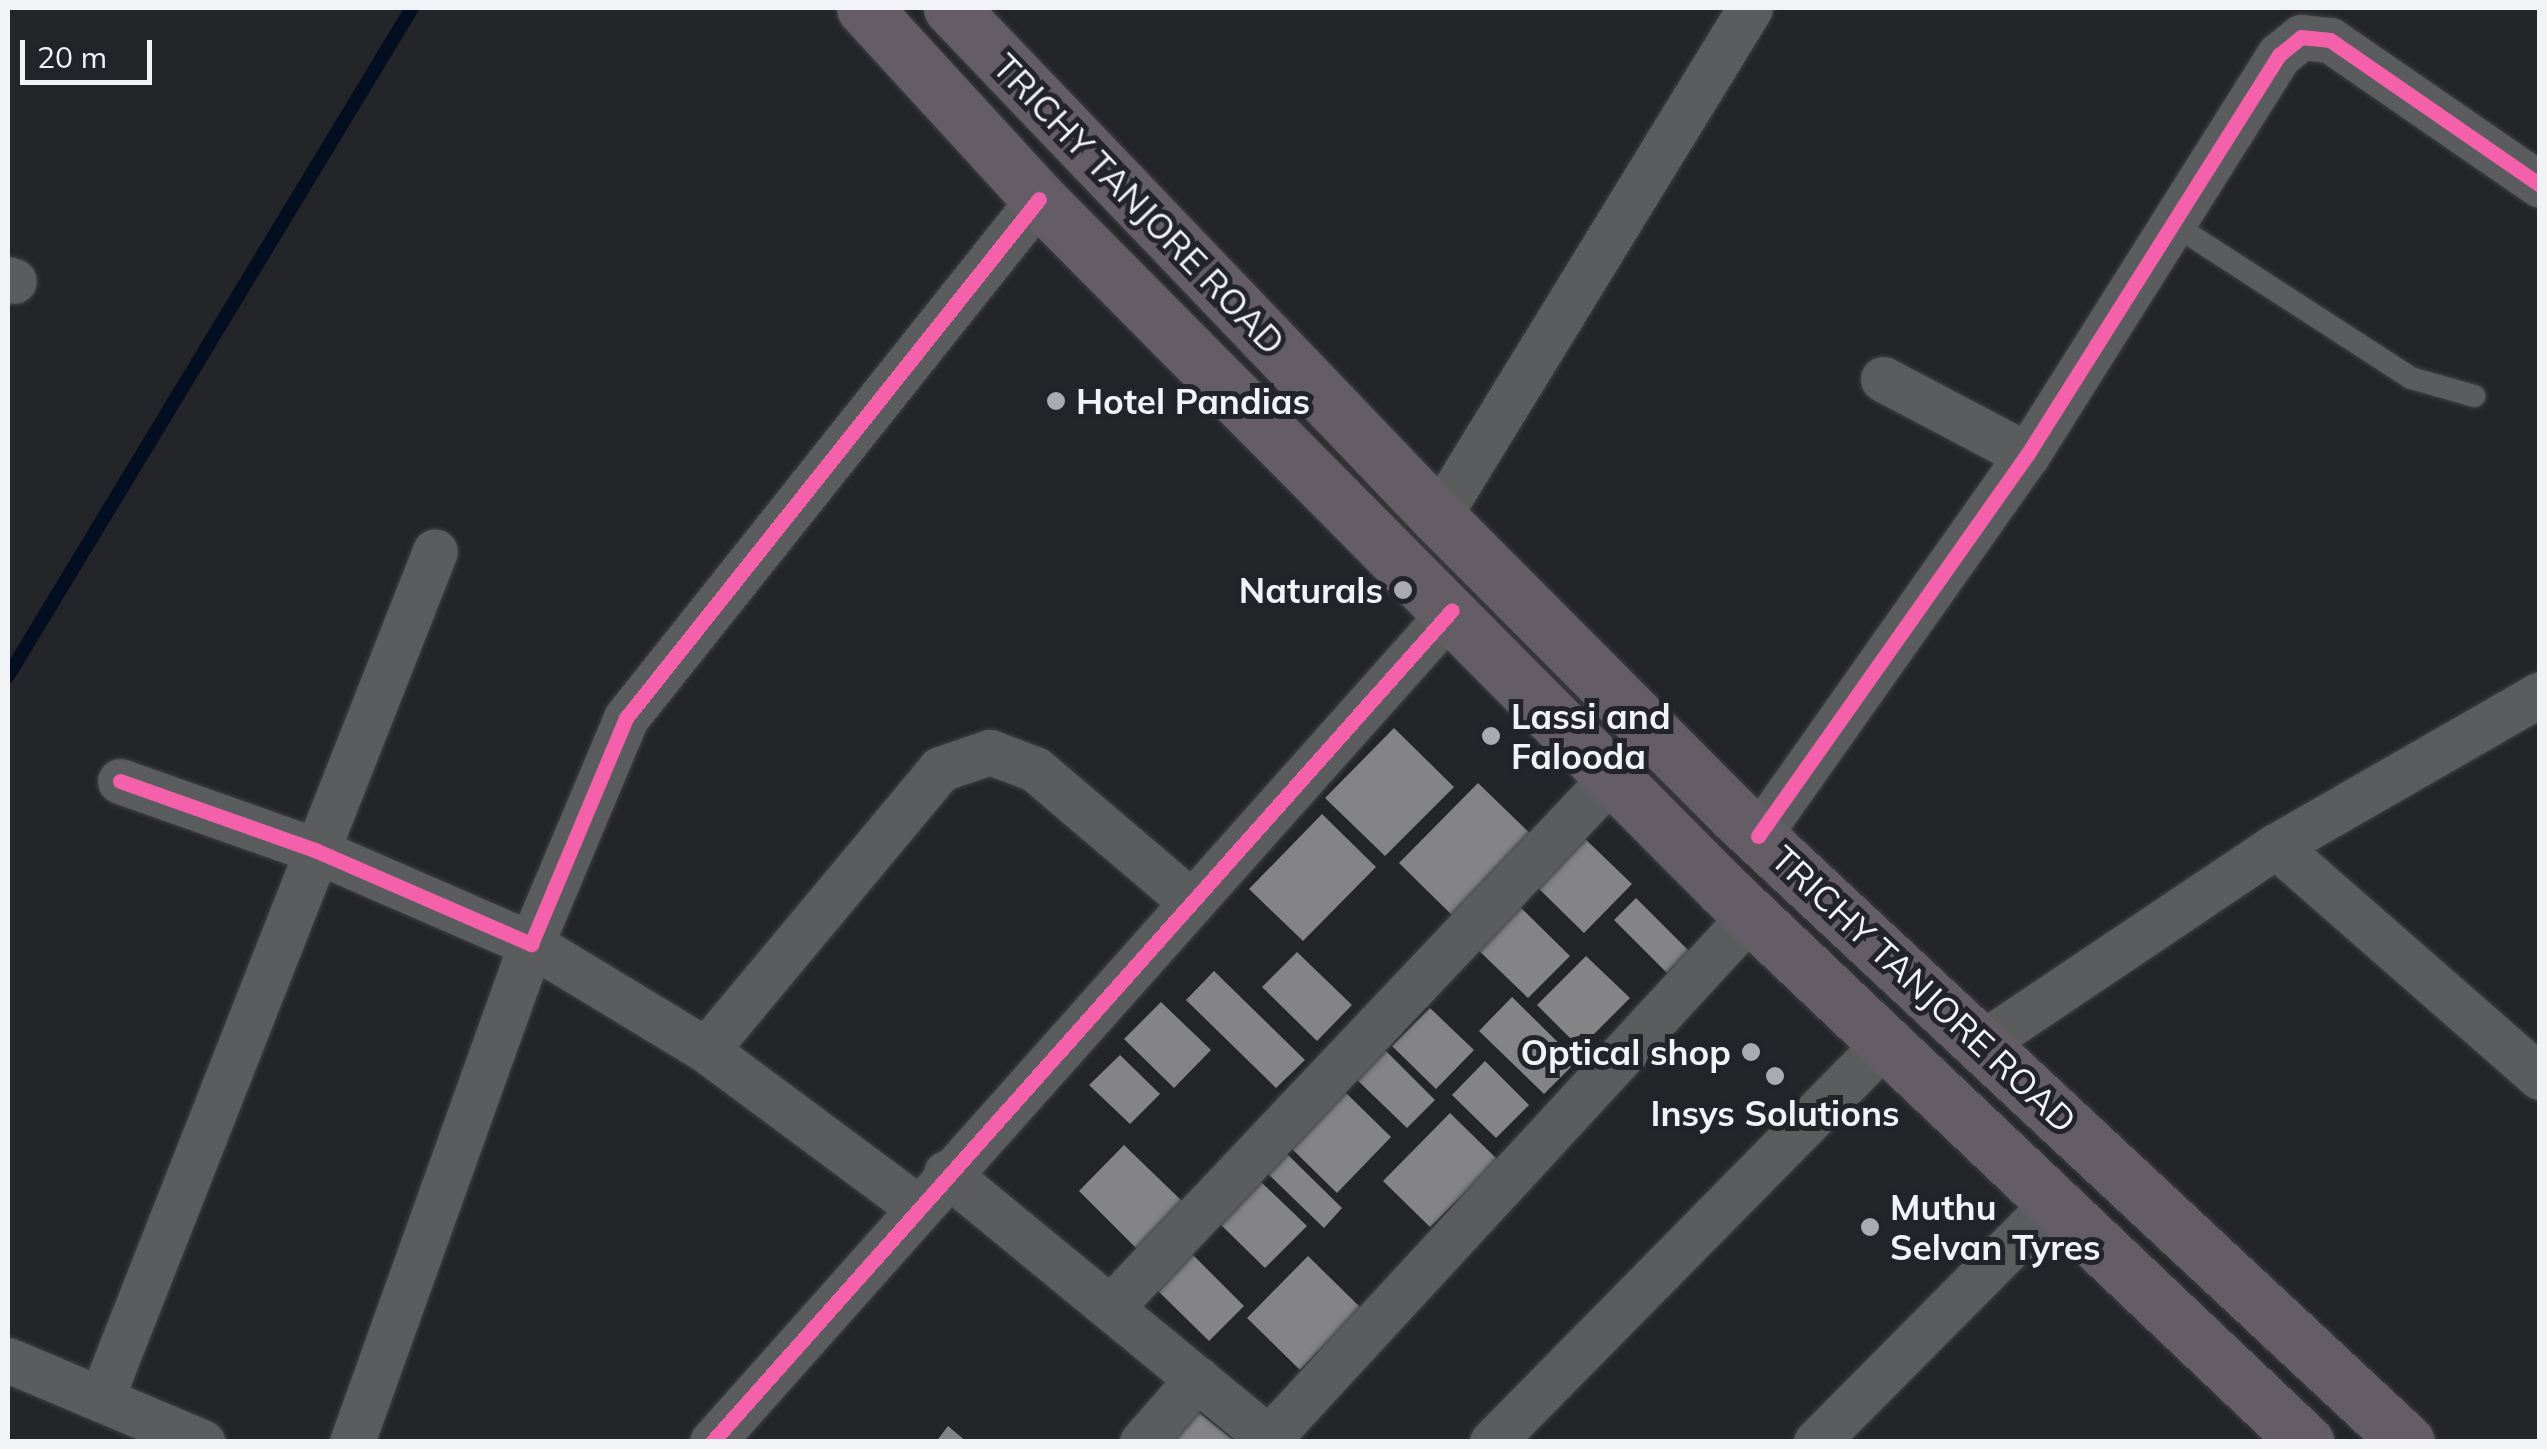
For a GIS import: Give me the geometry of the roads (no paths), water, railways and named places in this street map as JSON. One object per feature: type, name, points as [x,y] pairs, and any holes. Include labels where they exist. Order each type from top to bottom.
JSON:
[{"type":"highway","name":"TRICHY TANJORE ROAD","points":[[864,8],[1038,199],[1452,610],[1750,916],[2306,1442]]},
{"type":"highway","name":"TRICHY TANJORE ROAD","points":[[952,8],[1438,517],[1758,836],[1984,1042],[2407,1442]]},
{"type":"street","points":[[1438,517],[1750,8]]},
{"type":"street","points":[[1758,836],[2027,455],[2279,55],[2300,37],[2330,40],[2540,184]]},
{"type":"street","points":[[352,1442],[530,944],[626,718],[1038,199]]},
{"type":"street","points":[[1883,378],[2027,455]]},
{"type":"street","points":[[101,1399],[435,551]]},
{"type":"street","points":[[712,1442],[931,1190],[1452,610]]},
{"type":"street","points":[[1984,1042],[2276,846],[2532,711]]},
{"type":"street","points":[[706,1050],[940,770],[990,752],[1035,770],[1190,901]]},
{"type":"street","points":[[1111,1307],[1613,776]]},
{"type":"street","points":[[120,781],[316,850],[530,944],[931,1190],[1111,1307],[1271,1440],[1750,916]]},
{"type":"street","points":[[2276,846],[2540,1077]]},
{"type":"street","points":[[1492,1442],[1884,1044]]},
{"type":"street","points":[[1816,1442],[2053,1204]]},
{"type":"street","points":[[8,1360],[202,1442]]},
{"type":"street","points":[[1142,1442],[1197,1379]]},
{"type":"lane","points":[[2172,224],[2411,378],[2474,396]]},
{"type":"waterway","points":[[8,676],[412,8]]},
{"type":"place","name":"Hotel Pandias","points":[[1056,401]]},
{"type":"place","name":"Naturals","points":[[1403,590]]},
{"type":"place","name":"Lassi and Falooda","points":[[1491,736]]},
{"type":"place","name":"Optical shop","points":[[1751,1052]]},
{"type":"place","name":"Insys Solutions","points":[[1775,1076]]},
{"type":"place","name":"Muthu Selvan Tyres","points":[[1870,1227]]}]
